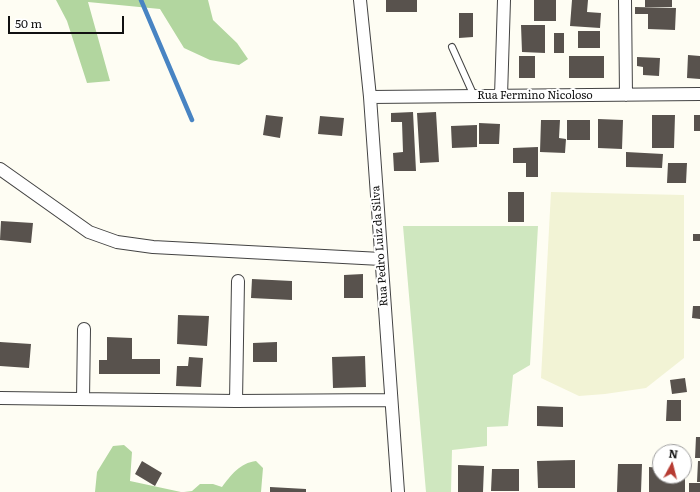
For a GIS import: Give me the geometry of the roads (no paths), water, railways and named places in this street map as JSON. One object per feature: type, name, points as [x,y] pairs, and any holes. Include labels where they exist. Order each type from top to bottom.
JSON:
[{"type":"street","name":"Rua Pedro Luiz da Silva","points":[[360,0],[370,97],[398,492]]},
{"type":"street","points":[[502,96],[504,0]]},
{"type":"street","points":[[625,0],[626,95]]},
{"type":"street","name":"Rua Fermino Nicoloso","points":[[370,97],[700,94]]},
{"type":"street","points":[[0,169],[89,232],[117,242],[153,248],[381,259]]},
{"type":"street","points":[[236,401],[238,281]]},
{"type":"street","points":[[84,329],[84,399]]},
{"type":"street","points":[[0,398],[236,401],[391,400]]},
{"type":"lane","points":[[452,47],[474,96]]},
{"type":"waterway","points":[[141,0],[192,120]]}]
